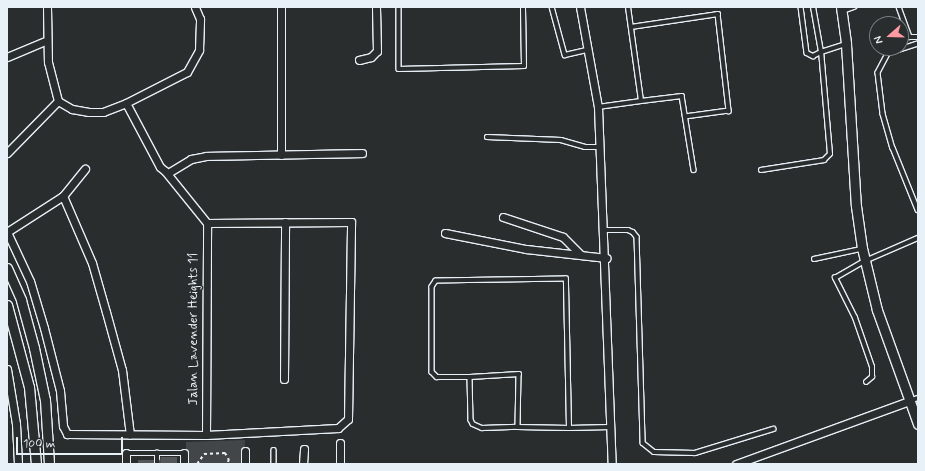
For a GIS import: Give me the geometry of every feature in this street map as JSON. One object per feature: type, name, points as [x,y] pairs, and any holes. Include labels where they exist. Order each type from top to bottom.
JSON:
[{"type":"street","points":[[47,7],[45,41],[58,101],[72,109],[89,112],[103,112],[126,103],[187,72],[198,50],[200,19],[195,7]]},
{"type":"street","points":[[281,155],[282,7]]},
{"type":"street","points":[[359,60],[371,57],[377,51],[376,7]]},
{"type":"street","points":[[580,7],[598,107],[606,258],[606,345],[612,464]]},
{"type":"street","points":[[841,9],[846,44],[856,206],[862,248],[877,310],[914,400],[918,424]]},
{"type":"street","points":[[7,57],[45,41]]},
{"type":"street","points":[[7,153],[58,101]]},
{"type":"street","points":[[85,170],[63,196],[7,232],[30,281],[42,321],[60,391],[63,426],[67,434],[206,436],[338,428],[348,418],[351,222],[207,223],[168,174],[160,167],[126,103]]},
{"type":"street","points":[[168,174],[191,159],[206,156],[362,154]]},
{"type":"street","points":[[63,196],[92,263],[106,312],[122,370],[130,434]]},
{"type":"street","points":[[503,217],[563,237],[581,255]]},
{"type":"street","points":[[284,379],[286,222]]},
{"type":"street","name":"Jalan Lavender Heights 11","points":[[206,436],[207,223]]},
{"type":"street","points":[[445,233],[526,249],[606,258]]},
{"type":"street","points":[[7,268],[21,300],[45,400],[49,464]]},
{"type":"street","points":[[7,305],[30,387],[36,464]]},
{"type":"street","points":[[7,369],[18,464]]},
{"type":"street","points":[[736,464],[914,400]]},
{"type":"street","points":[[340,442],[340,464]]},
{"type":"street","points":[[303,464],[304,449]]},
{"type":"street","points":[[245,451],[245,464]]},
{"type":"street","points":[[126,453],[126,464]]},
{"type":"street","points":[[184,453],[184,464]]},
{"type":"lane","points":[[399,7],[399,69],[524,66],[523,7]]},
{"type":"lane","points":[[552,7],[565,55],[588,49]]},
{"type":"lane","points":[[628,7],[641,101]]},
{"type":"lane","points":[[800,7],[807,53],[813,56],[846,44]]},
{"type":"lane","points":[[761,170],[824,160],[830,154],[821,52],[813,7]]},
{"type":"lane","points":[[841,9],[854,7]]},
{"type":"lane","points":[[899,7],[910,37],[918,37]]},
{"type":"lane","points":[[631,27],[718,14],[729,110],[685,117]]},
{"type":"lane","points":[[918,44],[888,54],[878,73],[883,114],[893,148],[918,210]]},
{"type":"lane","points":[[598,107],[682,96],[694,170]]},
{"type":"lane","points":[[487,136],[561,140],[585,147],[600,147]]},
{"type":"lane","points":[[604,230],[628,230],[637,236],[643,443],[654,452],[695,453],[774,429]]},
{"type":"lane","points":[[866,382],[872,377],[872,367],[855,318],[835,278],[865,261],[918,238]]},
{"type":"lane","points":[[814,259],[862,248]]},
{"type":"lane","points":[[518,427],[519,374],[470,377],[437,377],[432,372],[432,287],[436,280],[566,279],[569,428]]},
{"type":"lane","points":[[470,377],[470,420],[473,424],[482,428],[611,427]]},
{"type":"lane","points":[[274,450],[274,464]]},
{"type":"lane","points":[[126,453],[184,453]]},
{"type":"lane","points":[[157,453],[157,464]]},
{"type":"path","points":[[197,464],[204,454],[225,453],[229,459],[228,464]]},
{"type":"shaded area","points":[[245,440],[244,464],[186,464],[186,442]]},
{"type":"building","points":[[161,457],[177,457],[177,464],[161,464]]},
{"type":"building","points":[[138,460],[154,460],[154,464],[138,464]]}]
